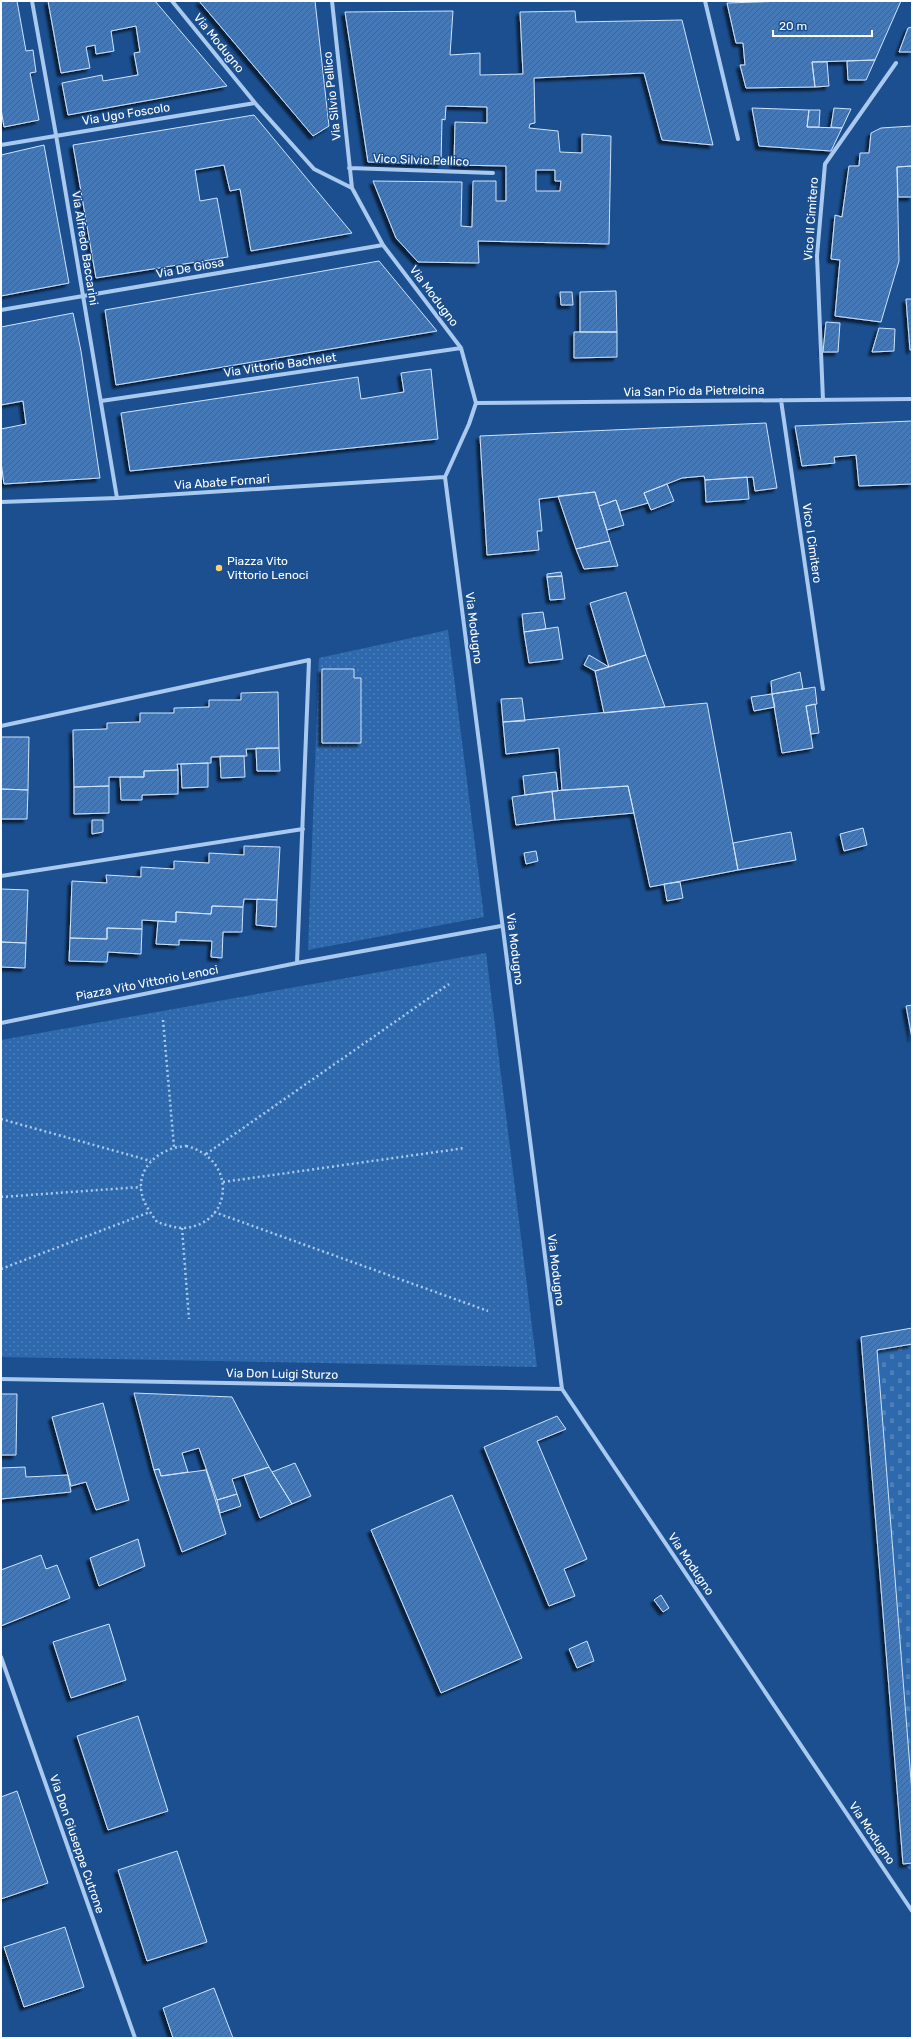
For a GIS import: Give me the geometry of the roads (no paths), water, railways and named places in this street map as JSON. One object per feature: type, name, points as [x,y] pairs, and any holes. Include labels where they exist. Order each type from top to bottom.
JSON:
[{"type":"street","name":"Via Alfredo Baccarini","points":[[32,1],[117,498]]},
{"type":"street","name":"Via Modugno","points":[[172,1],[255,103],[314,169],[352,188],[383,245],[461,348],[476,403]]},
{"type":"street","name":"Via Silvio Pellico","points":[[332,1],[352,188]]},
{"type":"street","points":[[705,1],[738,139]]},
{"type":"street","name":"Vico II Cimitero","points":[[823,400],[817,256],[826,164],[896,63]]},
{"type":"street","name":"Via Ugo Foscolo","points":[[1,145],[255,103]]},
{"type":"street","name":"Vico Silvio Pellico","points":[[350,168],[493,173]]},
{"type":"street","name":"Via De Giosa","points":[[1,310],[383,245]]},
{"type":"street","name":"Via Vittorio Bachelet","points":[[101,401],[461,348]]},
{"type":"street","name":"Via San Pio da Pietrelcina","points":[[476,403],[912,399]]},
{"type":"street","name":"Vico I Cimitero","points":[[781,400],[823,689]]},
{"type":"street","points":[[445,477],[469,424],[476,403]]},
{"type":"street","name":"Via Modugno","points":[[445,477],[562,1389],[912,1911]]},
{"type":"street","name":"Via Abate Fornari","points":[[1,502],[117,498],[445,477]]},
{"type":"street","points":[[1,726],[309,660],[297,963]]},
{"type":"street","points":[[1,876],[303,829]]},
{"type":"street","name":"Piazza Vito Vittorio Lenoci","points":[[1,1023],[297,963],[502,926]]},
{"type":"street","name":"Via Don Luigi Sturzo","points":[[1,1379],[562,1389]]},
{"type":"street","name":"Via Don Giuseppe Cutrone","points":[[1,1657],[135,2038]]},
{"type":"place","name":"Piazza Vito Vittorio Lenoci","points":[[219,568]]}]
